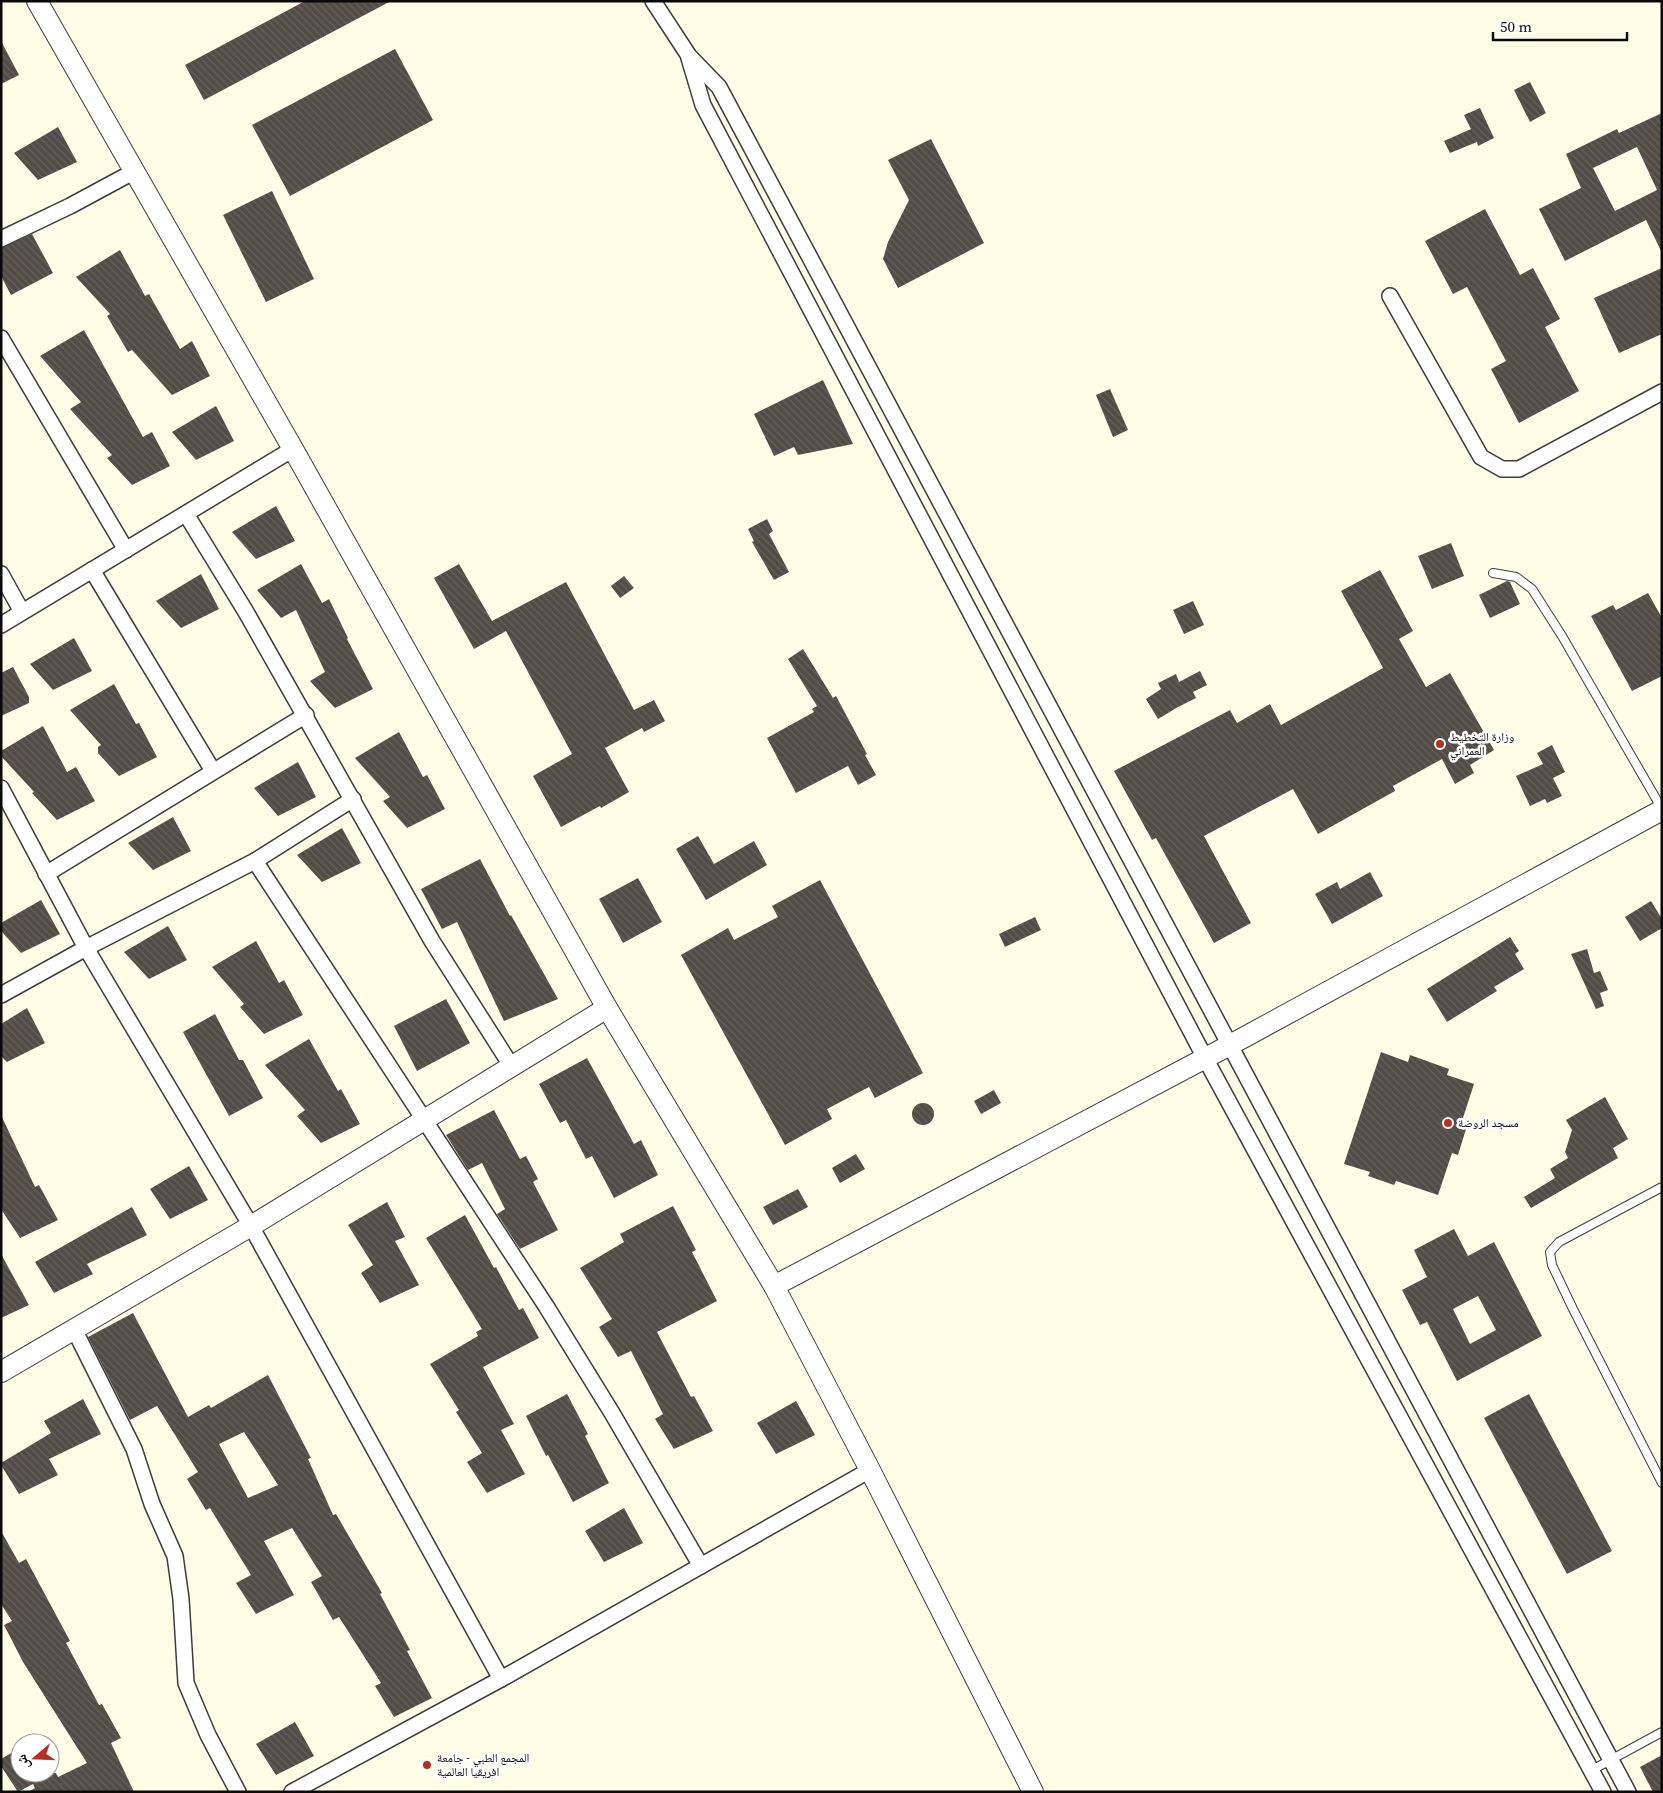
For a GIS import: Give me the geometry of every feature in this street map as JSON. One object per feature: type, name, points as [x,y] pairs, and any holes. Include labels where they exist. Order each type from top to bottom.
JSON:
[{"type":"street","points":[[37,1],[294,449],[607,1008],[774,1286],[870,1470],[1033,1792]]},
{"type":"street","points":[[653,1],[689,56],[719,87],[1628,1792]]},
{"type":"street","points":[[689,56],[703,104],[1205,1058],[1604,1792]]},
{"type":"street","points":[[1,239],[62,210],[135,171]]},
{"type":"street","points":[[1390,296],[1481,457],[1502,469],[1519,469],[1662,392]]},
{"type":"street","points":[[1,338],[126,550]]},
{"type":"street","points":[[1,625],[294,449]]},
{"type":"street","points":[[186,514],[246,612],[306,716],[432,941],[512,1067]]},
{"type":"street","points":[[92,570],[213,771]]},
{"type":"street","points":[[1,574],[22,612]]},
{"type":"street","points":[[46,874],[306,716]]},
{"type":"street","points":[[1,788],[86,948],[251,1226],[501,1679]]},
{"type":"street","points":[[1,995],[86,948],[255,861],[353,799]]},
{"type":"street","points":[[774,1286],[1230,1045],[1662,809]]},
{"type":"street","points":[[255,861],[546,1306],[612,1413],[700,1566]]},
{"type":"street","points":[[1,1372],[251,1226],[424,1122],[607,1008]]},
{"type":"street","points":[[74,1329],[134,1449],[152,1504],[175,1556],[181,1599],[186,1683],[208,1735],[238,1792]]},
{"type":"street","points":[[292,1792],[501,1679],[870,1470]]},
{"type":"lane","points":[[1493,574],[1516,578],[1532,589],[1562,636],[1662,809]]},
{"type":"lane","points":[[1662,1187],[1559,1242],[1550,1252],[1552,1265],[1573,1309],[1662,1483]]},
{"type":"lane","points":[[1592,1770],[1662,1732]]},
{"type":"building","points":[[305,1],[391,1],[204,100],[185,65]]},
{"type":"building","points":[[1,41],[19,75],[1,84]]},
{"type":"building","points":[[395,49],[433,120],[290,196],[252,125]]},
{"type":"building","points":[[1530,82],[1546,113],[1530,122],[1514,90]]},
{"type":"building","points":[[1480,108],[1494,138],[1478,146],[1477,142],[1450,153],[1444,141],[1471,129],[1464,115]]},
{"type":"building","points":[[1662,113],[1662,253],[1646,220],[1565,261],[1539,209],[1581,188],[1566,154],[1617,129],[1619,133]],"holes":[[[1637,147],[1657,190],[1615,211],[1593,168]]]},
{"type":"building","points":[[58,127],[77,162],[38,180],[14,153]]},
{"type":"building","points":[[931,139],[984,243],[898,288],[883,259],[888,242],[909,200],[888,160]]},
{"type":"building","points":[[272,191],[314,279],[266,302],[223,215]]},
{"type":"building","points":[[1485,209],[1520,275],[1533,268],[1560,319],[1545,327],[1579,391],[1519,423],[1491,369],[1506,361],[1467,287],[1453,294],[1425,241]]},
{"type":"building","points":[[32,234],[53,273],[11,295],[1,276],[1,248]]},
{"type":"building","points":[[120,250],[145,296],[149,294],[180,349],[192,341],[210,376],[172,395],[132,350],[128,352],[107,316],[110,314],[76,277]]},
{"type":"building","points":[[1662,268],[1662,334],[1619,353],[1594,298]]},
{"type":"building","points":[[84,330],[143,437],[152,432],[170,466],[132,485],[107,458],[112,455],[70,409],[81,402],[40,356]]},
{"type":"building","points":[[823,380],[853,444],[798,455],[794,447],[774,456],[754,414]]},
{"type":"building","points":[[1110,389],[1128,430],[1113,437],[1096,395]]},
{"type":"building","points":[[216,406],[234,441],[196,460],[172,432]]},
{"type":"building","points":[[276,506],[295,541],[256,559],[232,532]]},
{"type":"building","points":[[767,519],[773,531],[769,534],[789,572],[774,580],[752,542],[754,541],[748,529]]},
{"type":"building","points":[[1451,543],[1464,576],[1432,589],[1418,556]]},
{"type":"building","points":[[301,564],[322,603],[329,599],[373,689],[335,708],[310,681],[325,672],[296,610],[281,618],[257,590]]},
{"type":"building","points":[[459,564],[492,621],[566,582],[634,710],[654,700],[665,721],[644,732],[642,728],[605,748],[629,792],[561,827],[533,776],[572,754],[506,631],[474,649],[434,578]]},
{"type":"building","points":[[1380,570],[1413,631],[1399,639],[1426,687],[1450,673],[1494,750],[1470,765],[1474,773],[1455,784],[1442,759],[1393,786],[1395,791],[1318,834],[1293,789],[1204,836],[1251,923],[1214,943],[1156,838],[1152,840],[1114,771],[1230,710],[1237,723],[1270,704],[1281,725],[1383,668],[1341,591]]},
{"type":"building","points":[[201,574],[219,609],[181,628],[156,601]]},
{"type":"building","points":[[624,576],[634,588],[620,598],[611,586]]},
{"type":"building","points":[[1507,581],[1510,582],[1520,604],[1490,618],[1479,595]]},
{"type":"building","points":[[1648,593],[1662,618],[1662,676],[1632,691],[1591,616],[1613,605],[1616,610]]},
{"type":"building","points":[[1193,601],[1204,625],[1184,634],[1173,610]]},
{"type":"building","points":[[74,638],[92,671],[53,690],[30,664]]},
{"type":"building","points":[[803,649],[833,698],[836,696],[876,775],[858,785],[848,766],[796,793],[767,738],[814,712],[812,709],[817,706],[788,659]]},
{"type":"building","points":[[13,667],[29,697],[29,703],[1,716],[1,673]]},
{"type":"building","points":[[1200,671],[1207,685],[1193,692],[1196,698],[1158,719],[1146,699],[1161,689],[1158,683],[1176,674],[1179,682]]},
{"type":"building","points":[[114,684],[136,724],[139,723],[157,757],[119,776],[98,753],[98,747],[101,745],[70,710]]},
{"type":"building","points":[[43,726],[67,772],[76,767],[95,801],[57,820],[1,756],[1,751]]},
{"type":"building","points":[[399,732],[423,777],[427,775],[445,809],[407,828],[383,801],[390,797],[355,758]]},
{"type":"building","points":[[1552,745],[1565,772],[1553,778],[1562,796],[1547,803],[1545,799],[1530,806],[1516,776],[1543,764],[1537,753]]},
{"type":"building","points":[[298,762],[316,797],[278,816],[254,788]]},
{"type":"building","points":[[173,817],[191,851],[153,870],[128,843]]},
{"type":"building","points":[[342,828],[361,863],[322,882],[297,855]]},
{"type":"building","points":[[698,836],[714,864],[754,841],[767,865],[706,900],[676,849]]},
{"type":"building","points":[[480,859],[510,916],[558,999],[504,1021],[457,922],[442,929],[421,889]]},
{"type":"building","points":[[1370,872],[1383,896],[1332,924],[1315,894],[1337,882],[1340,889]]},
{"type":"building","points":[[638,878],[662,922],[623,943],[599,899]]},
{"type":"building","points":[[820,880],[923,1073],[875,1098],[869,1087],[827,1109],[832,1119],[785,1145],[681,955],[728,928],[734,940],[778,917],[772,906]]},
{"type":"building","points":[[41,900],[60,934],[21,953],[1,931],[1,923]]},
{"type":"building","points":[[1651,901],[1662,919],[1662,928],[1640,941],[1625,917]]},
{"type":"building","points":[[1035,917],[1041,930],[1005,947],[999,934]]},
{"type":"building","points":[[168,926],[187,960],[149,979],[124,952]]},
{"type":"building","points":[[1510,937],[1519,951],[1515,954],[1524,969],[1494,987],[1497,991],[1447,1022],[1427,989]]},
{"type":"building","points":[[256,941],[279,983],[284,980],[303,1015],[264,1034],[240,1007],[244,1004],[212,967]]},
{"type":"building","points":[[1587,949],[1594,973],[1600,971],[1608,990],[1600,993],[1604,1006],[1596,1009],[1571,954]]},
{"type":"building","points":[[446,999],[470,1043],[417,1071],[394,1026]]},
{"type":"building","points":[[27,1008],[45,1043],[7,1062],[1,1056],[1,1024]]},
{"type":"building","points":[[215,1014],[239,1060],[243,1060],[263,1098],[229,1116],[183,1032]]},
{"type":"building","points":[[309,1039],[338,1091],[341,1089],[360,1124],[321,1143],[297,1116],[305,1110],[265,1065]]},
{"type":"building","points":[[1381,1052],[1408,1062],[1410,1055],[1449,1069],[1447,1075],[1474,1084],[1460,1127],[1466,1129],[1458,1155],[1452,1153],[1438,1195],[1396,1181],[1394,1185],[1368,1176],[1370,1172],[1344,1164]]},
{"type":"building","points":[[587,1058],[634,1144],[641,1140],[658,1175],[614,1198],[592,1156],[586,1159],[566,1120],[560,1123],[539,1084]]},
{"type":"building","points":[[994,1090],[1001,1103],[981,1114],[974,1101]]},
{"type":"building","points":[[1605,1097],[1628,1139],[1613,1148],[1618,1158],[1531,1208],[1524,1197],[1555,1178],[1550,1169],[1568,1158],[1565,1152],[1572,1130],[1566,1120]]},
{"type":"building","points":[[919,1103],[927,1103],[934,1110],[934,1118],[927,1125],[919,1125],[912,1118],[912,1110]]},
{"type":"building","points":[[494,1110],[520,1159],[526,1156],[538,1179],[533,1182],[558,1230],[520,1249],[497,1214],[505,1209],[482,1163],[468,1170],[446,1135]]},
{"type":"building","points":[[1,1115],[35,1187],[39,1185],[58,1220],[20,1238],[1,1209]]},
{"type":"building","points":[[856,1154],[865,1169],[840,1183],[832,1168]]},
{"type":"building","points":[[189,1166],[208,1200],[170,1219],[150,1189]]},
{"type":"building","points":[[798,1189],[808,1207],[773,1225],[763,1207]]},
{"type":"building","points":[[387,1202],[405,1237],[395,1241],[419,1285],[380,1303],[361,1273],[373,1265],[348,1225]]},
{"type":"building","points":[[673,1206],[696,1250],[692,1252],[717,1301],[657,1332],[691,1397],[694,1396],[713,1431],[674,1449],[655,1419],[663,1414],[631,1351],[618,1357],[599,1327],[612,1319],[580,1268],[624,1242],[620,1234]]},
{"type":"building","points":[[132,1207],[147,1235],[87,1264],[93,1274],[54,1293],[35,1262]]},
{"type":"building","points":[[465,1215],[519,1310],[523,1308],[539,1338],[483,1367],[514,1424],[501,1430],[525,1474],[487,1493],[467,1462],[482,1453],[456,1412],[459,1410],[430,1364],[478,1336],[476,1332],[482,1329],[426,1238]]},
{"type":"building","points":[[1454,1229],[1468,1256],[1494,1242],[1542,1336],[1457,1381],[1427,1322],[1420,1325],[1402,1290],[1427,1277],[1414,1250]],"holes":[[[1478,1296],[1496,1330],[1470,1344],[1453,1309]]]},
{"type":"building","points":[[1,1254],[29,1305],[1,1318]]},
{"type":"building","points":[[133,1313],[188,1417],[209,1405],[211,1408],[268,1375],[311,1458],[308,1459],[333,1515],[336,1514],[382,1593],[380,1594],[410,1650],[407,1651],[432,1698],[394,1717],[375,1686],[381,1683],[339,1617],[333,1620],[311,1582],[322,1576],[292,1528],[264,1541],[294,1595],[256,1614],[236,1583],[251,1575],[210,1508],[206,1510],[187,1479],[198,1472],[157,1406],[130,1420],[88,1337]],"holes":[[[244,1432],[278,1485],[248,1498],[219,1444]]]},
{"type":"building","points":[[567,1394],[588,1434],[585,1436],[609,1483],[573,1502],[548,1455],[546,1456],[526,1416]]},
{"type":"building","points":[[1529,1394],[1612,1551],[1567,1574],[1484,1418]]},
{"type":"building","points":[[83,1399],[101,1434],[49,1459],[58,1475],[19,1494],[1,1463],[51,1433],[44,1421]]},
{"type":"building","points":[[796,1401],[815,1435],[776,1454],[757,1423]]},
{"type":"building","points":[[624,1508],[643,1543],[604,1562],[585,1531]]},
{"type":"building","points":[[1,1531],[19,1563],[26,1559],[70,1641],[66,1643],[99,1705],[102,1704],[121,1738],[111,1743],[134,1792],[28,1792],[35,1788],[33,1784],[18,1792],[12,1783],[60,1783],[60,1776],[87,1763],[23,1662],[4,1625],[12,1621],[1,1604]]},
{"type":"building","points":[[295,1722],[314,1756],[276,1775],[256,1744]]},
{"type":"building","points":[[10,1754],[10,1780],[1,1766],[1,1759]]},
{"type":"building","points":[[1662,1755],[1662,1792],[1653,1792],[1640,1767]]},
{"type":"place","name":"وزارة التخطيط العمراني","points":[[1440,744]]},
{"type":"place","name":"مسجد الروضة","points":[[1448,1123]]},
{"type":"place","name":"المجمع الطبي - جامعة افريقيا العالمية","points":[[427,1765]]}]
